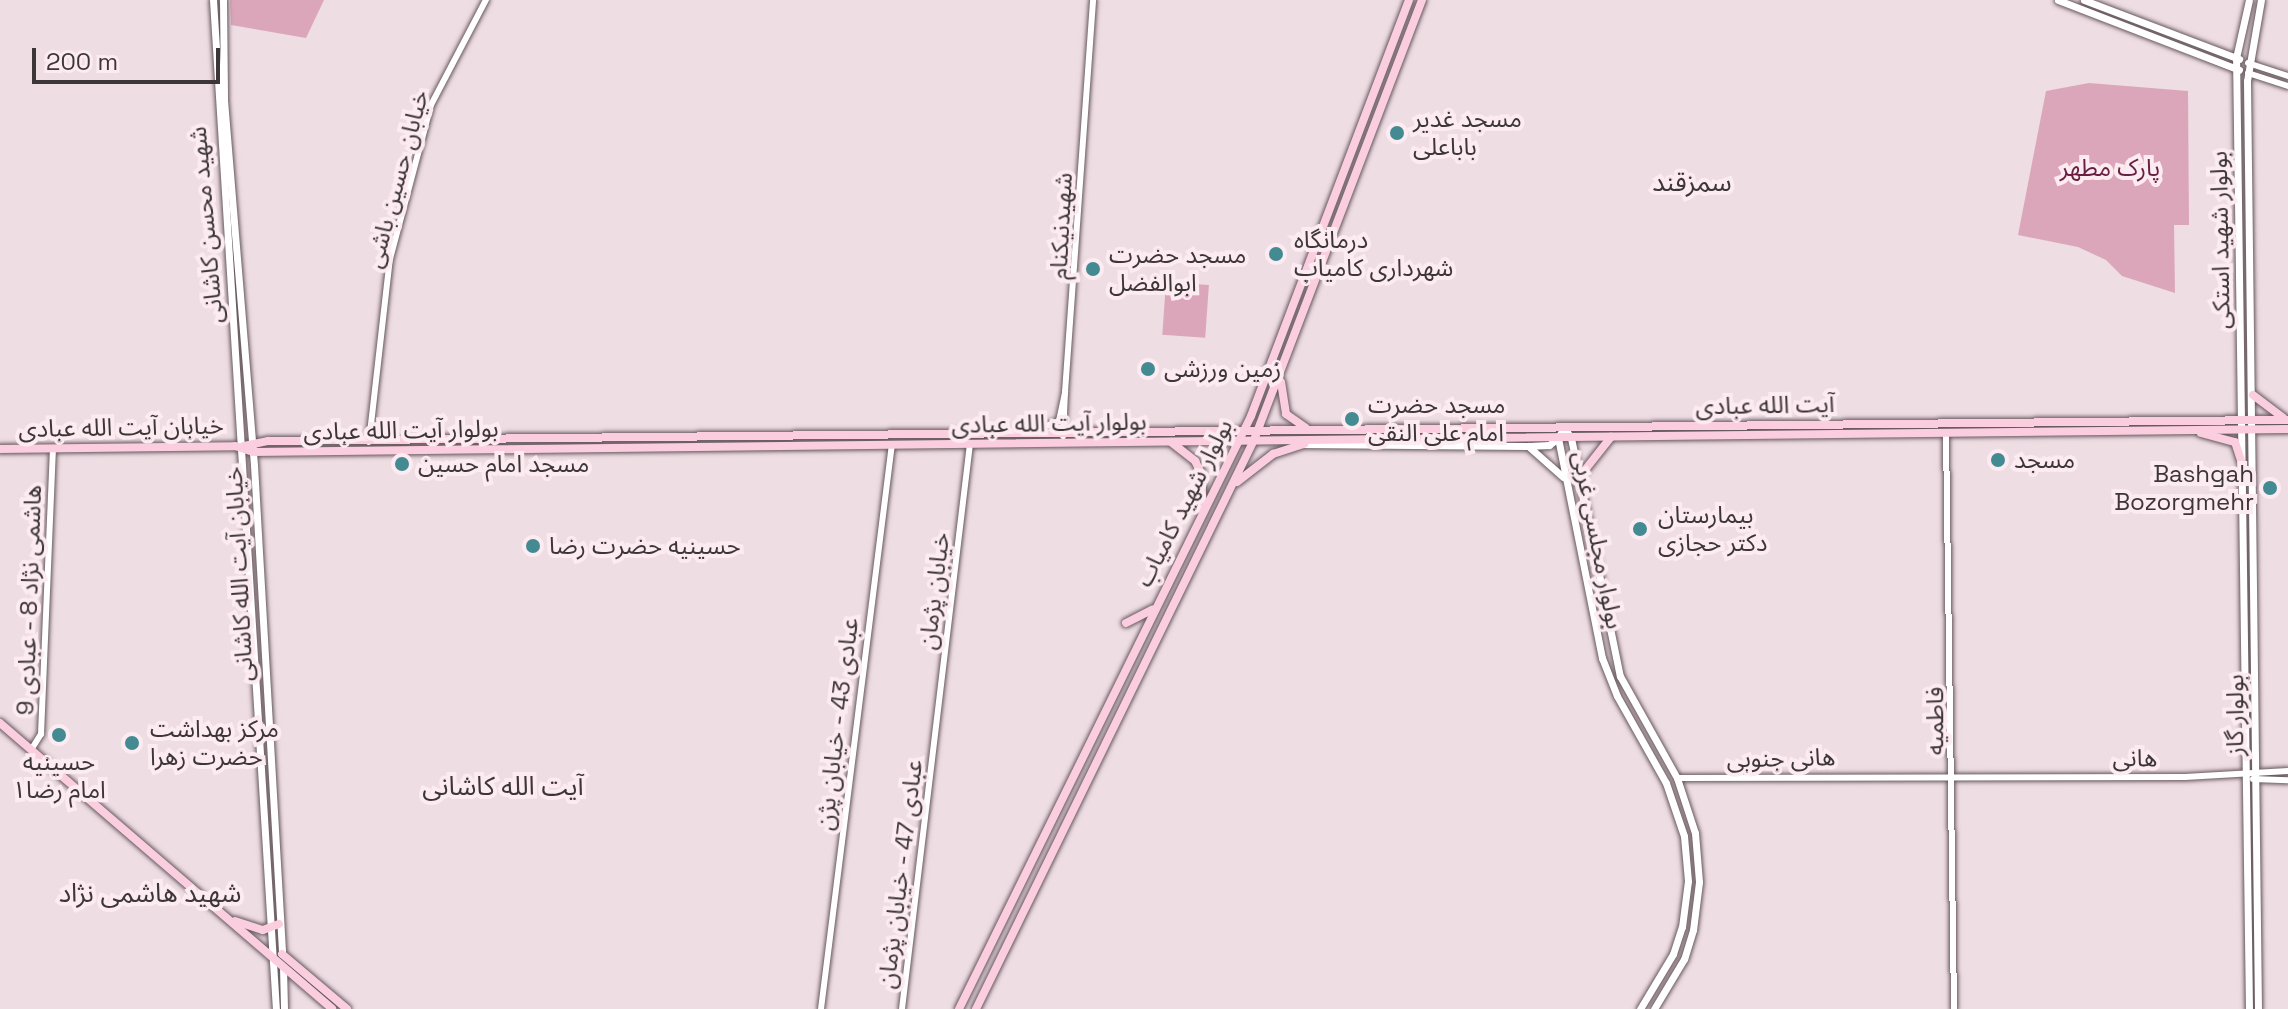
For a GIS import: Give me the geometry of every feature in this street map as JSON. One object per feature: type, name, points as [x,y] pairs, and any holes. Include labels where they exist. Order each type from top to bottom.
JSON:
[{"type":"main road","name":"شهید محسن کاشانی","points":[[213,0],[249,447]]},
{"type":"main road","points":[[220,99],[223,0]]},
{"type":"main road","name":"بولوار شهید کامیاب","points":[[959,1009],[1243,431],[1409,0]]},
{"type":"main road","name":"بولوار شهید کامیاب","points":[[976,1009],[1234,485],[1281,379],[1422,0]]},
{"type":"main road","points":[[2058,0],[2248,73]]},
{"type":"main road","points":[[2084,0],[2248,63]]},
{"type":"main road","name":"بولوار شهید استکی","points":[[2248,425],[2236,58],[2249,0]]},
{"type":"main road","name":"بولوار شهید استکی","points":[[2248,425],[2253,395],[2248,63],[2261,0]]},
{"type":"main road","points":[[1281,379],[1286,414],[1311,430]]},
{"type":"main road","points":[[2253,395],[2265,409],[2288,420]]},
{"type":"main road","name":"آیت الله عبادی","points":[[1254,440],[2197,432],[2288,420]]},
{"type":"main road","name":"آیت الله عبادی","points":[[1243,431],[2248,425],[2288,429]]},
{"type":"main road","name":"بولوار گاز","points":[[2248,425],[2244,469],[2249,1009]]},
{"type":"main road","name":"بولوار گاز","points":[[2248,425],[2258,1009]]},
{"type":"main road","name":"بولوار مجلسی غربی","points":[[1640,1009],[1673,954],[1682,927],[1688,881],[1684,836],[1666,783],[1609,680],[1565,478],[1558,438],[1564,427],[1571,438],[1577,480],[1620,676],[1677,778],[1695,833],[1697,908],[1684,959],[1654,1009]]},
{"type":"main road","name":"بولوار آیت الله عبادی","points":[[249,447],[970,444],[1243,431]]},
{"type":"main road","points":[[2197,432],[2235,442],[2244,469]]},
{"type":"main road","name":"بولوار آیت الله عبادی","points":[[249,447],[369,442],[1025,433],[1063,438],[1254,440],[1299,444],[1528,446],[1549,445],[1558,438]]},
{"type":"main road","points":[[1577,480],[1611,436]]},
{"type":"main road","points":[[1170,441],[1195,461],[1202,475],[1202,517]]},
{"type":"main road","points":[[1234,485],[1254,465],[1299,444],[1323,441]]},
{"type":"main road","points":[[1528,446],[1565,478]]},
{"type":"main road","name":"خیابان آیت الله عبادی","points":[[2,449],[249,447]]},
{"type":"main road","name":"خیابان آیت الله کاشانی","points":[[249,447],[277,956],[276,1009]]},
{"type":"main road","points":[[1126,623],[1153,609]]},
{"type":"main road","points":[[0,723],[231,919],[347,1009]]},
{"type":"main road","points":[[1029,866],[1044,872]]},
{"type":"main road","name":"خیابان آیت الله کاشانی","points":[[271,880],[279,924],[275,935]]},
{"type":"main road","points":[[231,919],[263,930],[279,924]]},
{"type":"main road","points":[[277,956],[283,967],[332,1009]]},
{"type":"main road","points":[[283,967],[284,1009]]},
{"type":"main road","points":[[283,983],[294,977]]},
{"type":"street","name":"خیابان حسین باشی","points":[[369,442],[390,259],[431,105],[486,0]]},
{"type":"street","name":"شهیدنیکنام","points":[[1065,392],[1093,0]]},
{"type":"street","points":[[2248,63],[2288,76]]},
{"type":"street","points":[[2248,73],[2288,86]]},
{"type":"street","points":[[1025,433],[1056,425],[1065,392]]},
{"type":"street","points":[[1063,438],[1065,392]]},
{"type":"street","name":"فاطمیه","points":[[1946,434],[1954,1009]]},
{"type":"street","name":"عبادی 43 - خیابان پژن","points":[[821,1009],[892,444]]},
{"type":"street","name":"خیابان پژمان","points":[[933,743],[970,444]]},
{"type":"street","name":"هاشمی نژاد 8 - عبادی 9","points":[[31,750],[41,734],[53,448]]},
{"type":"street","name":"عبادی 47 - خیابان پژمان","points":[[902,1009],[933,743]]},
{"type":"street","points":[[2247,776],[2256,771],[2288,771]]},
{"type":"street","name":"هانی","points":[[1953,775],[2247,776]]},
{"type":"street","name":"هانی جنوبی","points":[[1677,778],[1953,775]]},
{"type":"street","points":[[2247,776],[2256,781],[2288,780]]},
{"type":"green space","points":[[230,0],[324,0],[306,38],[231,25]]},
{"type":"green space","name":"پارک مطهر","points":[[2089,83],[2188,91],[2189,225],[2174,225],[2175,293],[2122,276],[2106,260],[2078,247],[2018,235],[2046,91]]},
{"type":"green space","points":[[1166,282],[1209,285],[1205,338],[1162,335]]},
{"type":"place","name":"مسجد غدیر باباعلی","points":[[1397,133]]},
{"type":"place","name":"درمانگاه شهرداری کامیاب","points":[[1276,254]]},
{"type":"place","name":"مسجد حضرت ابوالفضل","points":[[1093,269]]},
{"type":"place","name":"زمین ورزشی","points":[[1148,369]]},
{"type":"place","name":"مسجد حضرت امام علی النقی","points":[[1352,419]]},
{"type":"place","name":"مسجد","points":[[1998,460]]},
{"type":"place","name":"مسجد امام حسین","points":[[402,464]]},
{"type":"place","name":"Bashgah Bozorgmehr","points":[[2270,488]]},
{"type":"place","name":"بیمارستان دکتر حجازی","points":[[1640,529]]},
{"type":"place","name":"حسینیه حضرت رضا","points":[[533,546]]},
{"type":"place","name":"حسینیه امام رضا۱","points":[[59,735]]},
{"type":"place","name":"مرکز بهداشت حضرت زهرا","points":[[132,743]]},
{"type":"district","name":"سمزقند","points":[[1692,183]]},
{"type":"district","name":"آیت الله کاشانی","points":[[503,787]]},
{"type":"district","name":"شهید هاشمی نژاد","points":[[150,894]]}]
